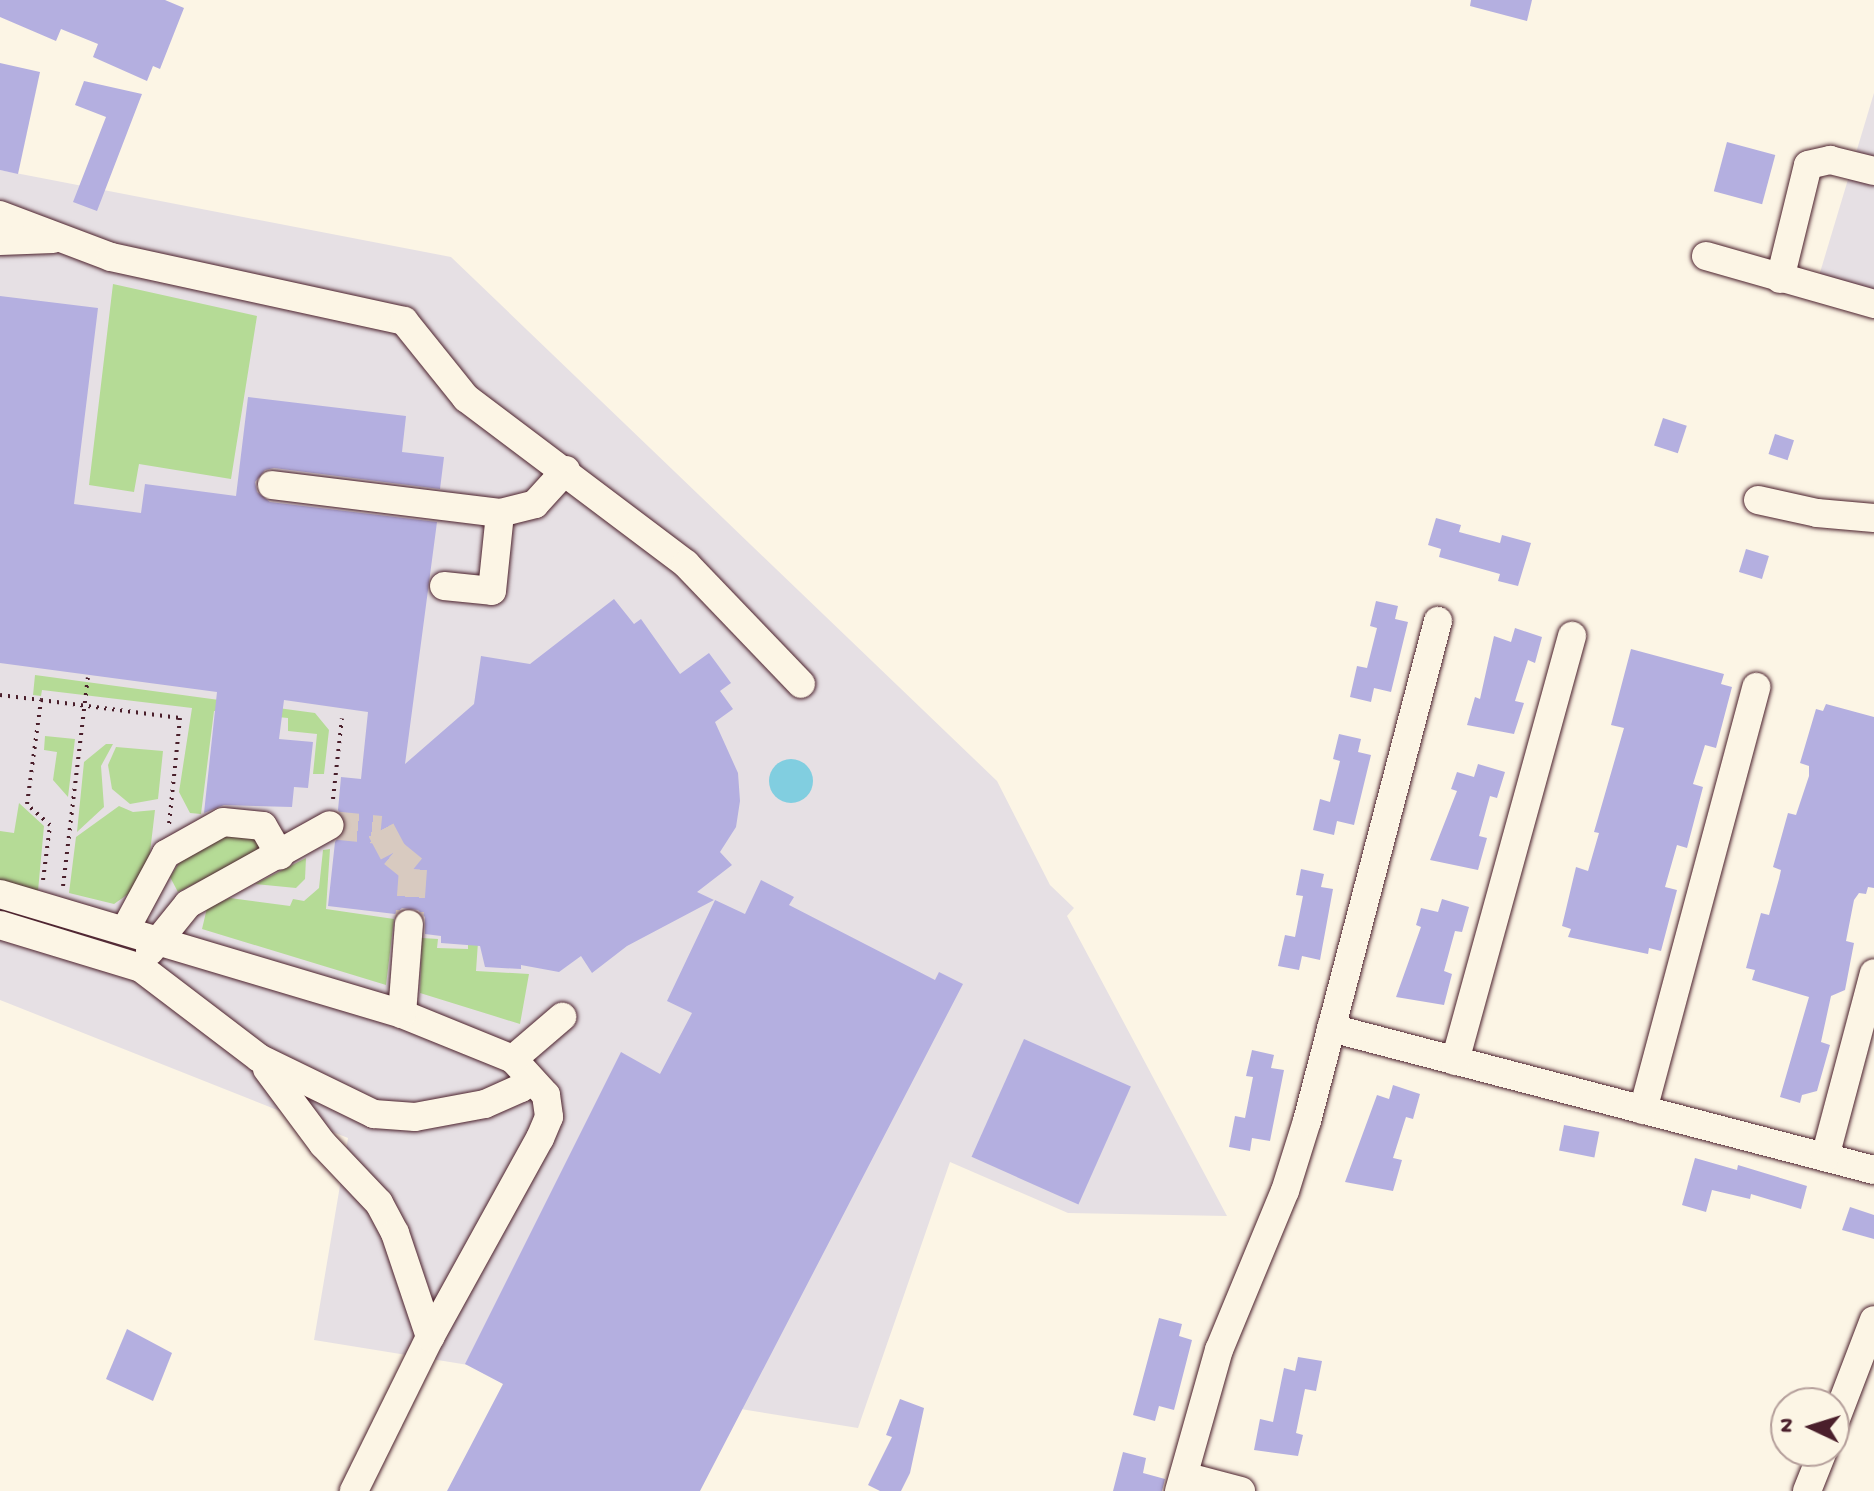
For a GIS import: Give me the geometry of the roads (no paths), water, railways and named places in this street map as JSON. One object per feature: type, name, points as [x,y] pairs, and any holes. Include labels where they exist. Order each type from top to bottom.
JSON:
[{"type":"street","points":[[1780,279],[1808,165],[1830,160],[1874,171]]},
{"type":"street","points":[[0,215],[111,257],[404,321],[466,398],[566,470],[686,564],[801,684]]},
{"type":"street","points":[[0,241],[65,238]]},
{"type":"street","points":[[1706,256],[1874,304]]},
{"type":"street","points":[[272,485],[500,513],[535,504],[566,470]]},
{"type":"street","points":[[1758,500],[1817,513],[1874,518]]},
{"type":"street","points":[[444,586],[492,591],[500,513]]},
{"type":"street","points":[[1241,1491],[1182,1483],[1219,1350],[1298,1152],[1438,621]]},
{"type":"street","points":[[1455,1061],[1572,636]]},
{"type":"street","points":[[1643,1110],[1756,687]]},
{"type":"street","points":[[125,930],[166,854],[223,822],[263,826],[280,855]]},
{"type":"street","points":[[141,968],[156,938],[188,904],[330,825]]},
{"type":"street","points":[[0,894],[156,938],[402,1014],[520,1068],[546,1095],[549,1117],[430,1337],[354,1491]]},
{"type":"street","points":[[402,1014],[409,924]]},
{"type":"street","points":[[0,925],[141,968],[259,1058],[374,1114],[415,1117],[485,1104],[521,1088],[520,1068],[562,1017]]},
{"type":"street","points":[[1825,1157],[1874,973]]},
{"type":"street","points":[[1331,1028],[1874,1170]]},
{"type":"street","points":[[259,1058],[323,1144],[379,1203],[395,1233],[430,1337]]},
{"type":"street","points":[[1848,1387],[1874,1320]]},
{"type":"street","points":[[1807,1491],[1817,1467]]},
{"type":"water","points":[[791,759],[806,766],[813,781],[806,796],[791,803],[776,796],[769,781],[776,766]]},
{"type":"tunnel","points":[[330,825],[381,830],[393,853],[413,869],[409,924]]}]
